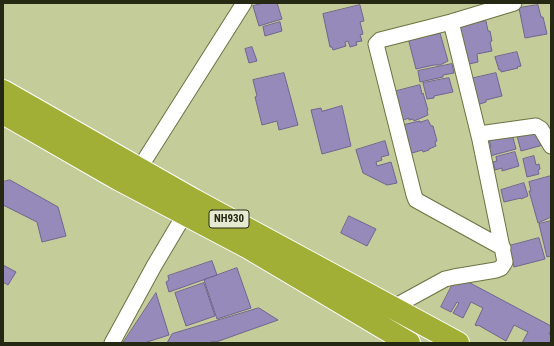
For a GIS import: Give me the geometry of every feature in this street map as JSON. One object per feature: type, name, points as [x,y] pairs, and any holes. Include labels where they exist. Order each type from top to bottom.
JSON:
[{"type":"highway","name":"NH930","points":[[3,91],[139,169],[189,207],[249,248],[409,343]]},
{"type":"highway","name":"NH930","points":[[3,112],[118,179],[189,207],[392,308],[458,343]]},
{"type":"street","points":[[139,169],[244,3]]},
{"type":"street","points":[[503,248],[416,200],[376,44],[380,40],[451,22],[514,3]]},
{"type":"street","points":[[392,308],[448,278],[496,270],[501,268],[505,262],[479,134],[451,22]]},
{"type":"street","points":[[479,134],[536,126],[541,129],[551,146]]},
{"type":"street","points":[[112,343],[154,266],[189,207]]},
{"type":"building","points":[[264,3],[277,3],[282,19],[259,26],[253,6]]},
{"type":"building","points":[[360,5],[364,21],[360,22],[363,34],[360,35],[362,41],[356,42],[357,45],[350,47],[348,41],[345,42],[346,46],[333,50],[332,47],[330,47],[323,14]]},
{"type":"building","points":[[538,5],[541,17],[543,17],[547,34],[525,38],[519,8]]},
{"type":"building","points":[[486,21],[492,41],[490,42],[492,51],[477,54],[478,62],[465,65],[456,27]]},
{"type":"building","points":[[280,22],[282,31],[265,36],[263,27]]},
{"type":"building","points":[[432,32],[432,35],[440,33],[448,61],[440,65],[416,69],[408,38],[421,34],[422,37],[425,36],[424,33]]},
{"type":"building","points":[[252,47],[257,61],[249,63],[245,49]]},
{"type":"building","points":[[517,52],[521,66],[501,72],[495,57]]},
{"type":"building","points":[[452,64],[454,73],[420,82],[418,71]]},
{"type":"building","points":[[284,73],[298,125],[279,130],[277,121],[262,125],[255,97],[257,96],[253,80]]},
{"type":"building","points":[[496,73],[502,96],[486,100],[486,102],[477,105],[470,79]]},
{"type":"building","points":[[449,78],[453,92],[427,99],[423,83]]},
{"type":"building","points":[[420,85],[428,110],[428,115],[414,121],[413,119],[409,120],[409,118],[401,121],[393,92]]},
{"type":"building","points":[[342,106],[351,146],[322,154],[311,110],[321,108],[322,111]]},
{"type":"building","points":[[428,120],[431,126],[433,126],[437,141],[435,142],[436,146],[423,152],[422,150],[409,154],[402,125]]},
{"type":"building","points":[[539,131],[543,145],[521,151],[517,136]]},
{"type":"building","points":[[512,134],[516,149],[490,156],[488,148],[491,147],[489,140]]},
{"type":"building","points":[[385,141],[389,155],[381,157],[382,160],[376,162],[377,166],[391,162],[397,183],[387,185],[363,173],[356,150]]},
{"type":"building","points":[[515,152],[519,166],[502,171],[502,168],[495,170],[493,162],[497,161],[496,157]]},
{"type":"building","points":[[534,156],[536,165],[539,164],[539,174],[527,177],[523,159]]},
{"type":"building","points":[[551,176],[551,217],[538,223],[529,191],[531,191],[529,182]]},
{"type":"building","points":[[10,180],[58,207],[66,236],[42,242],[37,222],[3,205],[3,182]]},
{"type":"building","points":[[524,183],[528,196],[521,199],[504,202],[501,190]]},
{"type":"building","points":[[349,216],[376,229],[367,246],[341,233]]},
{"type":"building","points":[[551,221],[551,256],[547,257],[539,224]]},
{"type":"building","points":[[539,238],[545,259],[514,267],[509,246]]},
{"type":"building","points":[[212,261],[217,275],[169,292],[166,282],[169,280],[168,276]]},
{"type":"building","points":[[3,265],[16,272],[8,285],[3,282]]},
{"type":"building","points":[[237,268],[251,308],[217,319],[204,280]]},
{"type":"building","points":[[457,276],[551,326],[549,334],[551,335],[551,340],[549,343],[522,343],[528,332],[514,325],[506,341],[478,325],[475,325],[483,308],[471,302],[463,318],[453,313],[459,303],[457,302],[451,312],[441,307]]},
{"type":"building","points":[[204,283],[215,316],[186,326],[175,293]]},
{"type":"building","points":[[156,293],[169,335],[144,343],[123,343]]},
{"type":"building","points":[[259,308],[278,320],[216,342],[167,343],[172,334]]}]
